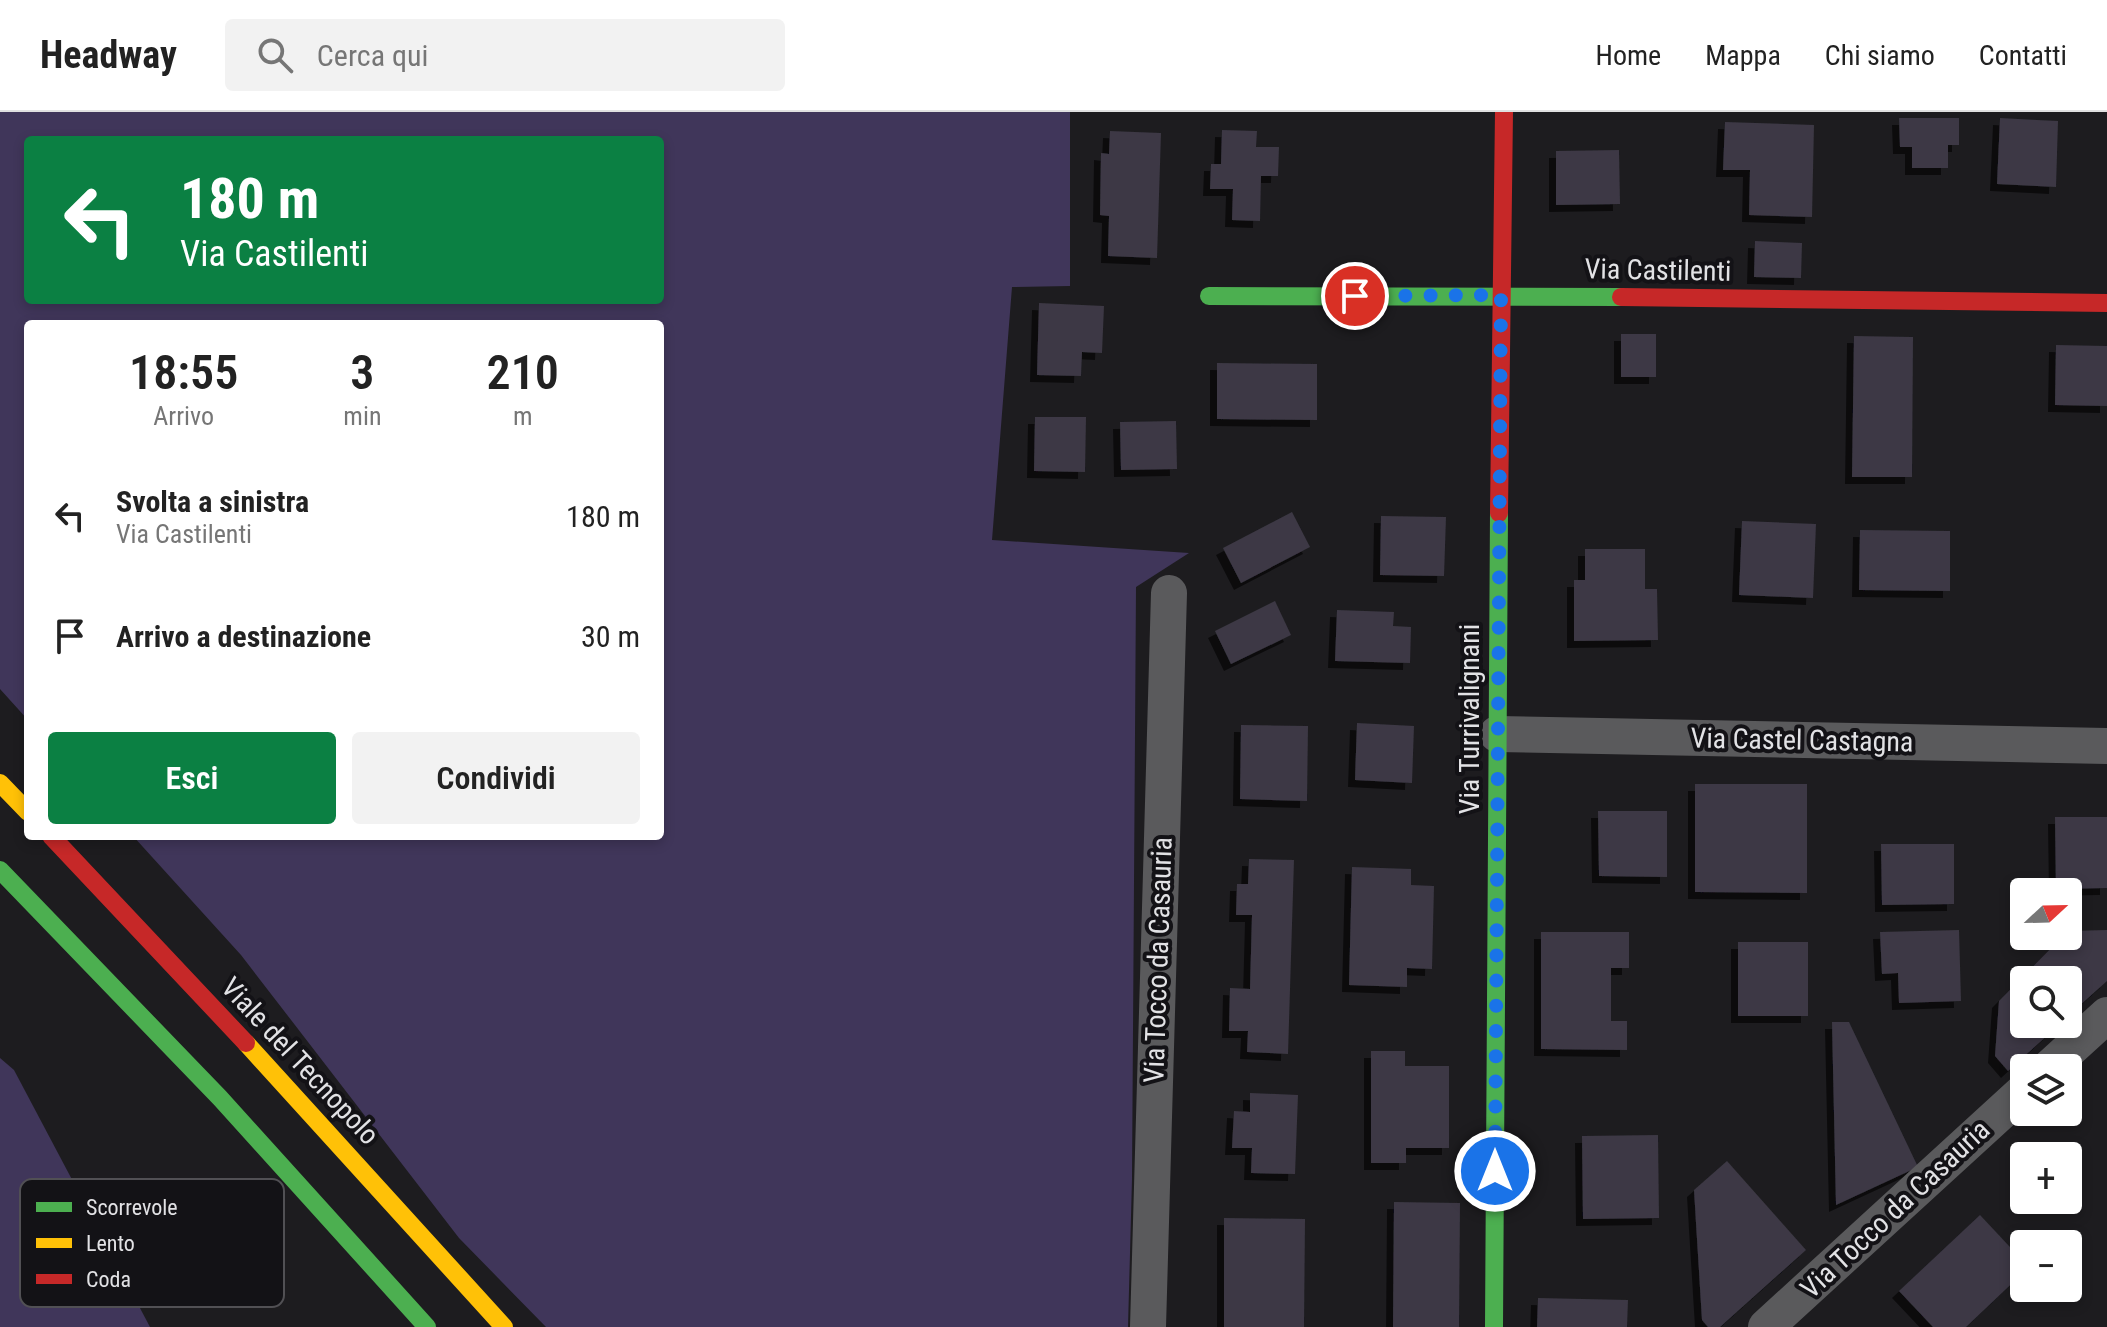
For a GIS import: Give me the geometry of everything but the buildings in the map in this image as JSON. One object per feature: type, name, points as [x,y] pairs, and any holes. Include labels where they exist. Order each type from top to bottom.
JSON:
[{"type":"main road","name":"Via Turrivalignani","points":[[1494,1327],[1504,112]]},
{"type":"main road","name":"Via Castilenti","points":[[1209,296],[1501,295],[2107,303]]},
{"type":"main road","points":[[0,783],[24,808]]},
{"type":"main road","name":"Viale del Tecnopolo","points":[[55,840],[258,1055],[504,1327]]},
{"type":"main road","points":[[0,870],[220,1098],[427,1327]]},
{"type":"street","name":"Via Tocco da Casauria","points":[[1148,1327],[1169,593]]},
{"type":"street","name":"Via Castel Castagna","points":[[1497,734],[2107,746]]},
{"type":"street","points":[[2064,1054],[2107,1015]]},
{"type":"street","name":"Via Tocco da Casauria","points":[[1766,1327],[2010,1104]]},
{"type":"shaded area","points":[[0,112],[1070,112],[1070,286],[1012,287],[992,540],[1189,553],[1136,587],[1128,1327],[546,1327],[459,1238],[241,955],[137,840],[664,840],[664,320],[24,320],[24,716],[0,689]]},
{"type":"shaded area","points":[[0,1058],[14,1070],[72,1179],[20,1179],[20,1307],[139,1307],[150,1327],[0,1327]]},
{"type":"traffic: fast","points":[[1209,296],[1621,297]]},
{"type":"traffic: fast","points":[[1494,1327],[1499,513]]},
{"type":"traffic: fast","points":[[0,870],[220,1098],[427,1327]]},
{"type":"traffic: slow","points":[[0,783],[24,808]]},
{"type":"traffic: slow","points":[[246,1043],[504,1327]]},
{"type":"traffic: jam","points":[[1499,513],[1504,112]]},
{"type":"traffic: jam","points":[[1621,297],[2107,303]]},
{"type":"traffic: jam","points":[[55,840],[246,1043]]},
{"type":"route","points":[[1355,296],[1501,295],[1495,1171]]}]
